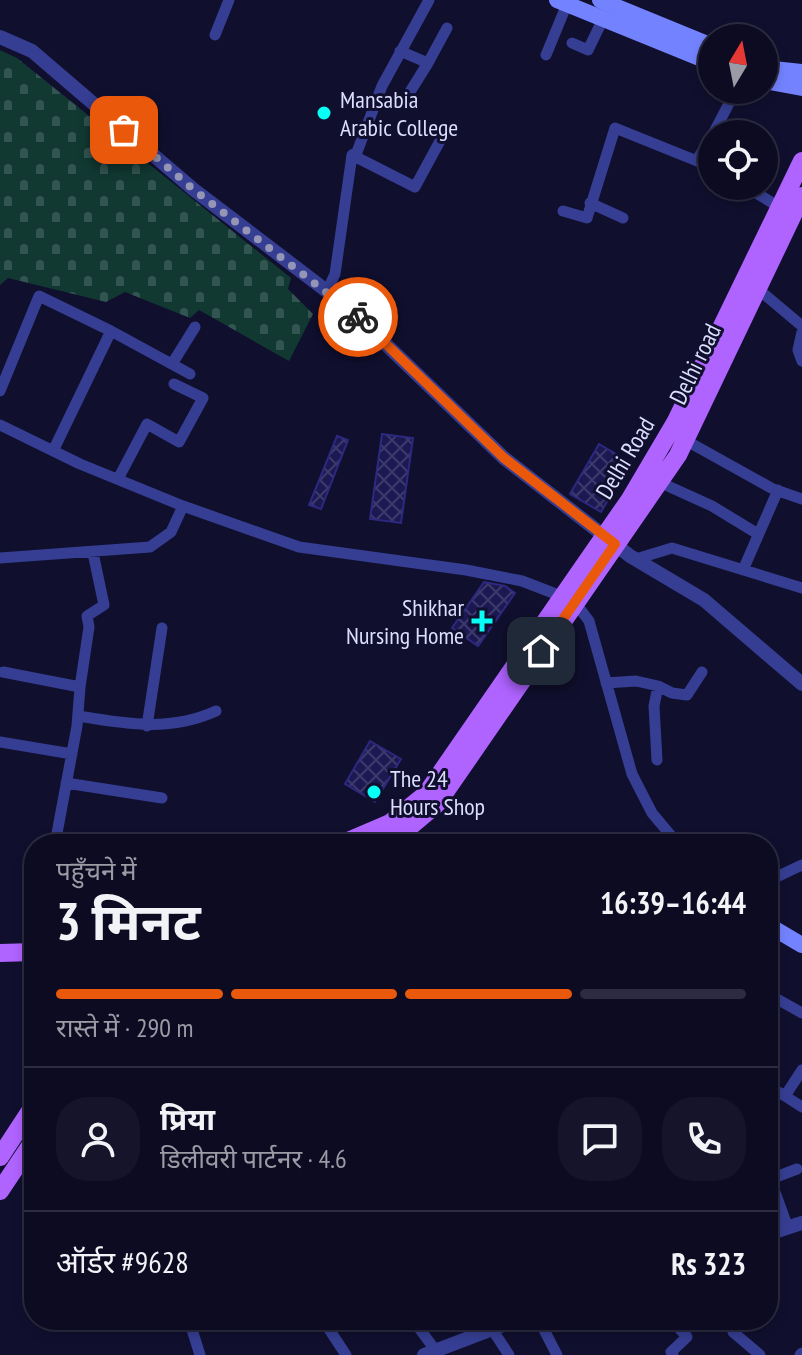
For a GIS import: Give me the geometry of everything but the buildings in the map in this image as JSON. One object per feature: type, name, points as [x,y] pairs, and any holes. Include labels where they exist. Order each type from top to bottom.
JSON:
[{"type":"main road","points":[[600,0],[698,40]]},
{"type":"main road","points":[[562,2],[698,57]]},
{"type":"main road","points":[[778,69],[802,72]]},
{"type":"main road","points":[[778,84],[802,88]]},
{"type":"main road","name":"Delhi Road","points":[[364,834],[390,823],[426,794],[609,540],[676,421],[802,161]]},
{"type":"main road","name":"Delhi road","points":[[609,540],[659,482],[685,440],[802,196]]},
{"type":"main road","points":[[402,834],[437,804],[568,597]]},
{"type":"main road","points":[[778,931],[802,945]]},
{"type":"main road","points":[[0,953],[24,952]]},
{"type":"main road","points":[[0,1157],[24,1120]]},
{"type":"main road","points":[[0,1191],[24,1155]]},
{"type":"street","points":[[215,35],[229,0]]},
{"type":"street","points":[[327,291],[335,274],[352,155],[357,152],[400,51],[429,0]]},
{"type":"street","points":[[546,55],[562,2]]},
{"type":"street","points":[[572,43],[588,50],[603,19]]},
{"type":"street","points":[[408,95],[447,28]]},
{"type":"street","points":[[0,37],[32,51],[193,189],[327,291],[504,458],[609,540],[704,600],[802,684]]},
{"type":"street","points":[[400,51],[428,63]]},
{"type":"street","points":[[352,155],[415,187],[447,128]]},
{"type":"street","points":[[563,211],[587,218],[615,128],[697,160]]},
{"type":"street","points":[[768,200],[779,207]]},
{"type":"street","points":[[590,203],[623,218]]},
{"type":"street","points":[[758,289],[802,326]]},
{"type":"street","points":[[0,391],[39,296],[190,374]]},
{"type":"street","points":[[172,364],[195,327]]},
{"type":"street","points":[[53,451],[111,331]]},
{"type":"street","points":[[802,332],[798,350],[802,361]]},
{"type":"street","points":[[118,479],[147,424],[179,442],[203,398],[174,384]]},
{"type":"street","points":[[0,425],[183,506],[299,547],[466,570],[568,597],[589,621],[632,774],[652,813],[670,834]]},
{"type":"street","points":[[685,440],[778,490],[802,499]]},
{"type":"street","points":[[659,482],[712,506],[758,534]]},
{"type":"street","points":[[743,570],[778,490]]},
{"type":"street","points":[[0,558],[150,547],[171,532],[183,506]]},
{"type":"street","points":[[636,559],[672,548],[802,588]]},
{"type":"street","points":[[57,834],[78,716],[89,627],[87,616],[104,605],[93,553]]},
{"type":"street","points":[[147,726],[162,628]]},
{"type":"street","points":[[3,672],[80,687]]},
{"type":"street","points":[[606,683],[636,681],[687,695],[702,672]]},
{"type":"street","points":[[657,760],[654,706],[658,686]]},
{"type":"street","points":[[78,716],[160,727],[199,719],[216,711]]},
{"type":"street","points":[[0,742],[72,754]]},
{"type":"street","points":[[66,783],[162,798]]},
{"type":"street","points":[[778,876],[802,865]]},
{"type":"street","points":[[778,1002],[802,1013]]},
{"type":"street","points":[[785,1096],[802,1070]]},
{"type":"street","points":[[778,1092],[802,1107]]},
{"type":"street","points":[[778,1174],[797,1169]]},
{"type":"street","points":[[778,1193],[797,1227]]},
{"type":"street","points":[[192,1330],[200,1355]]},
{"type":"street","points":[[330,1330],[346,1355]]},
{"type":"street","points":[[417,1330],[428,1354],[489,1330]]},
{"type":"street","points":[[493,1330],[509,1355]]},
{"type":"street","points":[[544,1330],[557,1355]]},
{"type":"street","points":[[673,1355],[671,1352],[687,1337],[681,1330]]},
{"type":"street","points":[[733,1332],[760,1355]]},
{"type":"green space","points":[[0,50],[17,58],[291,278],[288,289],[313,314],[289,361],[199,310],[190,318],[125,292],[106,302],[8,278],[0,285]]},
{"type":"way so far","points":[[124,130],[193,189],[358,317]]},
{"type":"place","name":"Mansabia Arabic College","points":[[324,113]]},
{"type":"place","name":"Shikhar Nursing Home","points":[[482,621]]},
{"type":"place","name":"The 24 Hours Shop","points":[[374,792]]},
{"type":"route","points":[[358,317],[504,458],[615,544],[541,651]]}]
